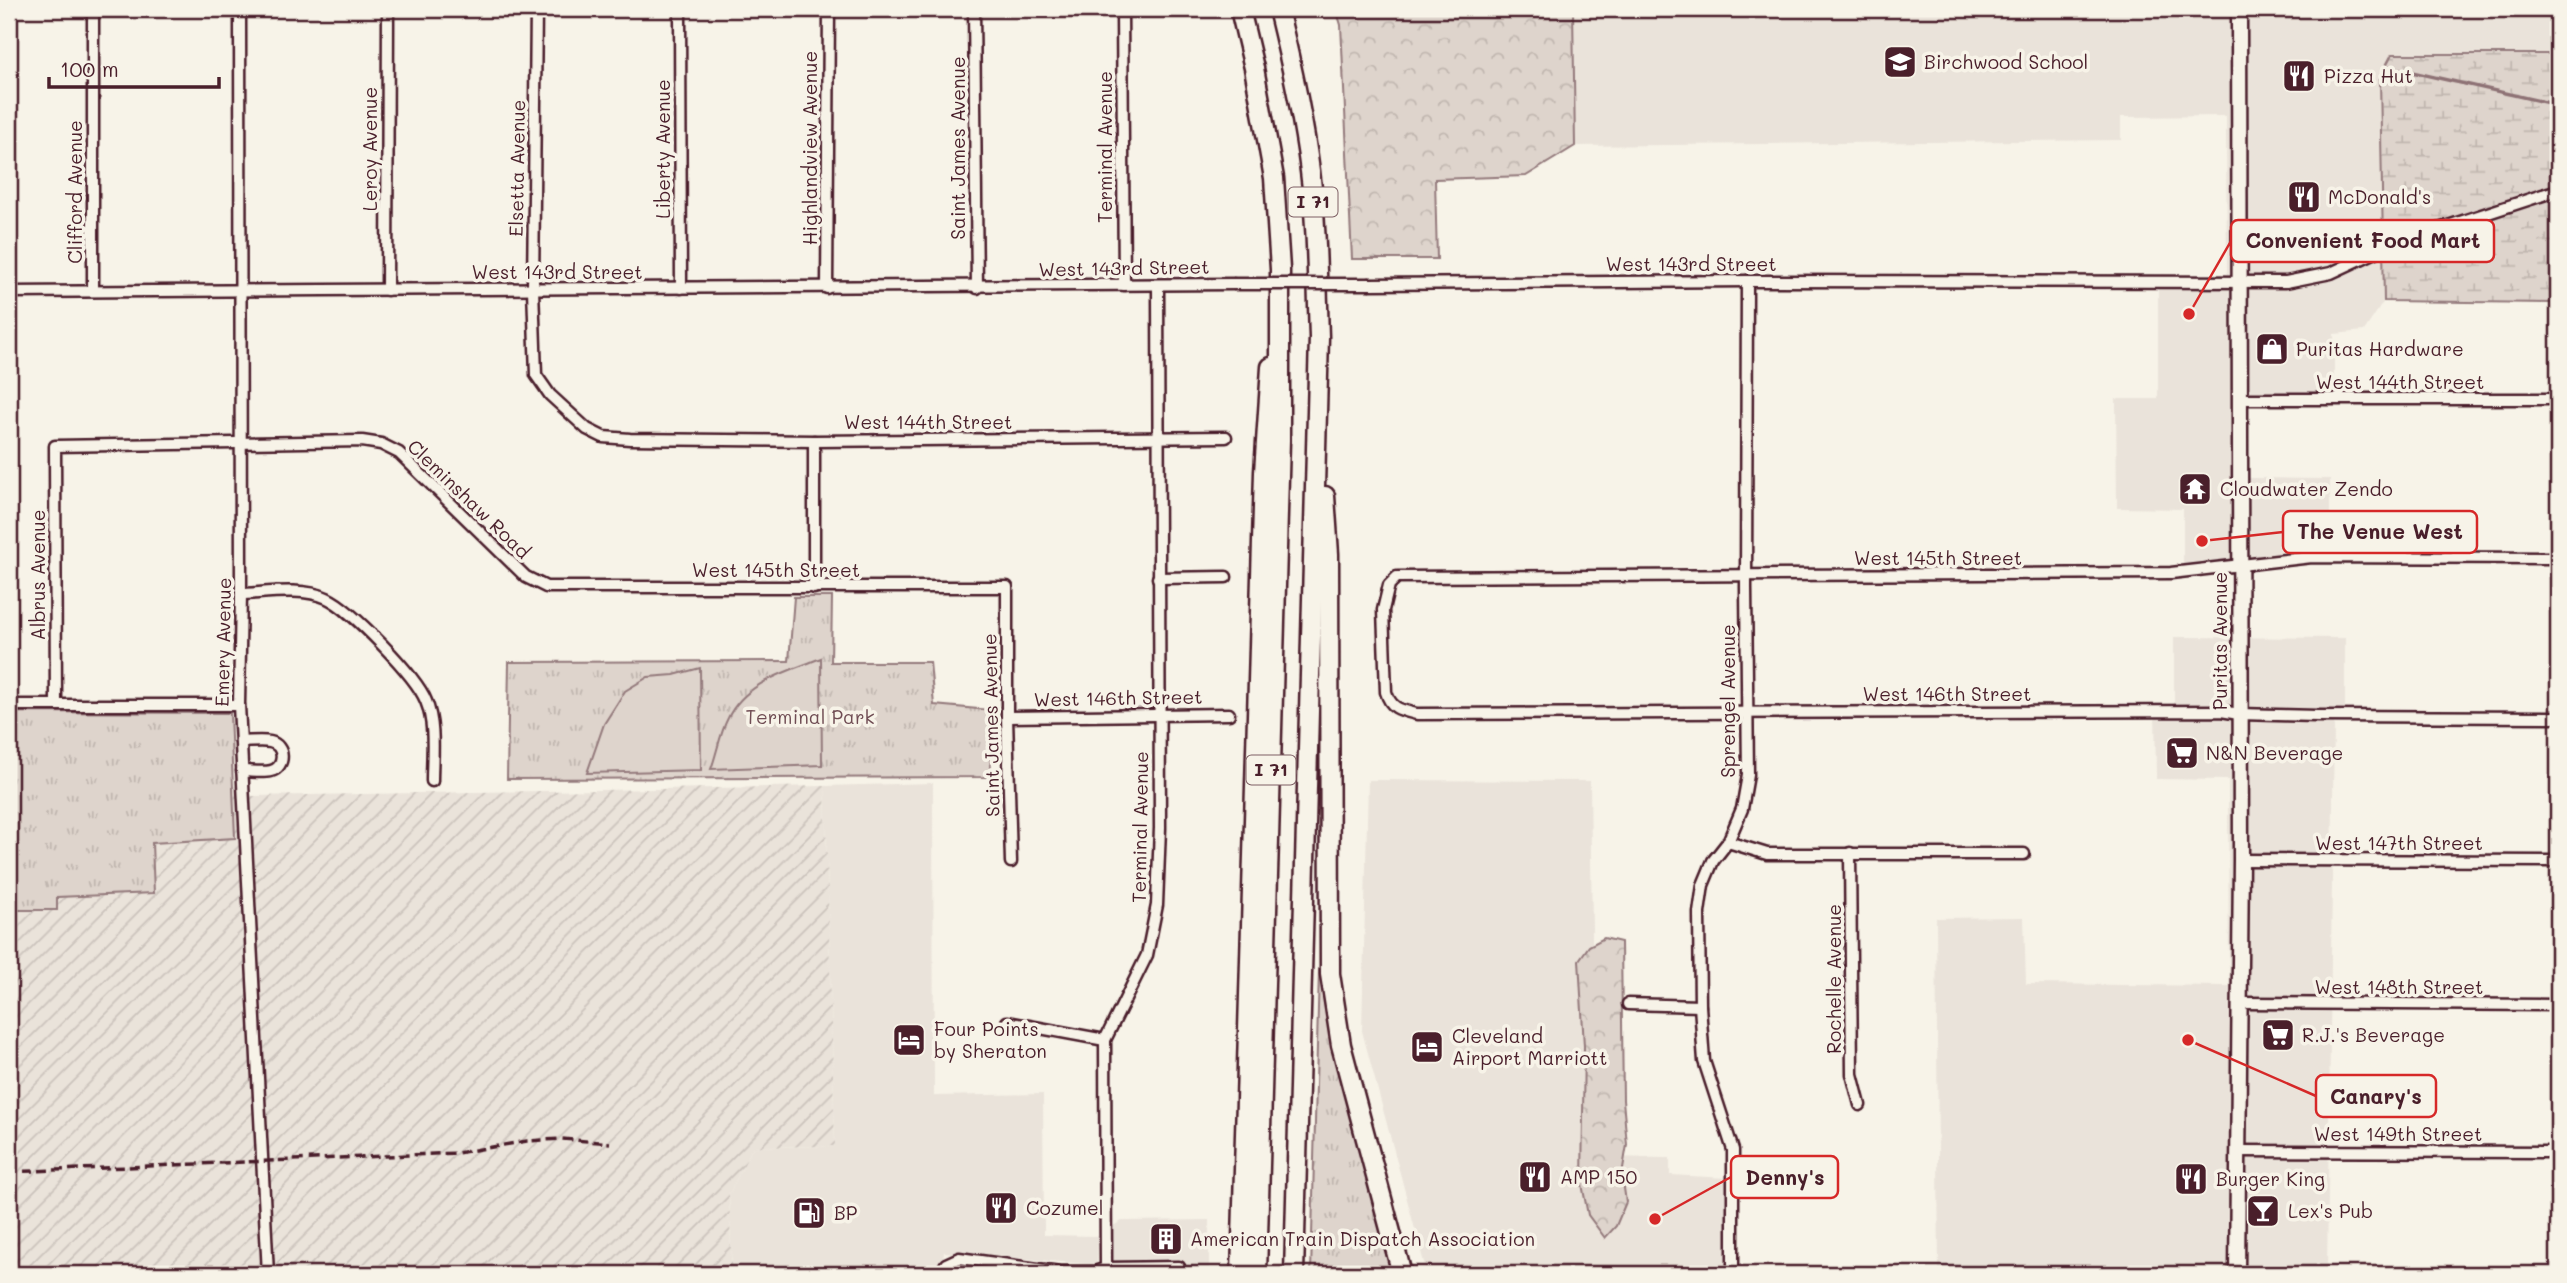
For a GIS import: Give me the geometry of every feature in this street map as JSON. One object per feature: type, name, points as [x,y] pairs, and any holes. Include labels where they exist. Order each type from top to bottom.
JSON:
[{"type":"highway","name":"I 71","points":[[1240,9],[1274,178],[1280,269],[1280,440],[1249,1273]]},
{"type":"highway","name":"I 71","points":[[1278,9],[1295,83],[1310,173],[1317,268],[1318,398],[1294,1272]]},
{"type":"highway","points":[[1318,398],[1329,554],[1330,974],[1341,1045],[1402,1274]]},
{"type":"street","name":"Clifford Avenue","points":[[93,9],[93,292]]},
{"type":"street","name":"Emery Avenue","points":[[240,9],[239,705],[268,1274]]},
{"type":"street","name":"Leroy Avenue","points":[[387,290],[388,9]]},
{"type":"street","name":"Elsetta Avenue","points":[[536,9],[533,289],[536,375],[550,395],[587,429],[603,437],[630,439]]},
{"type":"street","name":"Liberty Avenue","points":[[680,9],[681,288]]},
{"type":"street","name":"Highlandview Avenue","points":[[827,288],[829,9]]},
{"type":"street","name":"Saint James Avenue","points":[[975,9],[977,288]]},
{"type":"street","name":"Terminal Avenue","points":[[1122,9],[1124,285]]},
{"type":"street","name":"Puritas Avenue","points":[[2237,1274],[2241,860],[2239,9]]},
{"type":"street","name":"West 143rd Street","points":[[9,292],[977,288],[1748,281],[2286,282],[2331,273],[2393,244],[2558,190]]},
{"type":"street","name":"Sprengel Avenue","points":[[1732,1274],[1733,1150],[1704,1061],[1700,1006],[1699,914],[1703,886],[1713,862],[1728,842],[1742,809],[1748,775],[1748,281]]},
{"type":"street","name":"Terminal Avenue","points":[[1106,1268],[1105,1040],[1147,955],[1157,905],[1160,828],[1158,286]]},
{"type":"street","name":"West 144th Street","points":[[2241,399],[2558,399]]},
{"type":"street","name":"West 144th Street","points":[[630,439],[814,441],[1226,438]]},
{"type":"street","name":"Cleminshaw Road","points":[[240,443],[362,441],[381,444],[399,453],[526,578],[546,587]]},
{"type":"street","points":[[814,441],[814,588]]},
{"type":"street","name":"Albrus Avenue","points":[[56,704],[55,446],[240,443]]},
{"type":"street","name":"West 145th Street","points":[[1383,653],[1383,610],[1389,585],[1398,577],[2171,573],[2312,557],[2558,558]]},
{"type":"street","points":[[1158,578],[1226,577]]},
{"type":"street","name":"West 145th Street","points":[[546,587],[1007,587]]},
{"type":"street","name":"Saint James Avenue","points":[[1007,587],[1011,862]]},
{"type":"street","points":[[241,594],[302,593],[325,597],[344,608],[410,675],[427,702],[432,736],[432,782]]},
{"type":"street","name":"West 146th Street","points":[[1383,653],[1389,703],[1397,710],[1417,714],[2221,710],[2239,714],[2558,717]]},
{"type":"street","points":[[9,705],[239,705]]},
{"type":"street","name":"West 146th Street","points":[[1007,717],[1229,713]]},
{"type":"street","points":[[241,742],[271,742],[279,747],[282,757],[279,766],[271,771],[242,771]]},
{"type":"street","points":[[1728,842],[1766,854],[2024,853]]},
{"type":"street","name":"Rochelle Avenue","points":[[1850,853],[1852,1074],[1860,1105]]},
{"type":"street","name":"West 147th Street","points":[[2241,860],[2558,861]]},
{"type":"street","name":"West 148th Street","points":[[2240,1003],[2558,1005]]},
{"type":"street","points":[[1628,1004],[1700,1006]]},
{"type":"street","points":[[1006,1022],[1105,1040]]},
{"type":"street","name":"West 149th Street","points":[[2238,1151],[2558,1152]]},
{"type":"street","points":[[940,1274],[946,1264],[959,1258],[1060,1272],[1179,1267]]},
{"type":"shaded area","points":[[1573,9],[2558,9],[2558,54],[2392,55],[2380,78],[2384,301],[2364,331],[2334,334],[2334,394],[2247,394],[2245,478],[2330,479],[2330,552],[2183,568],[2183,509],[2117,508],[2116,399],[2158,399],[2158,275],[2227,274],[2226,116],[2121,117],[2121,140],[1575,146]]},
{"type":"shaded area","points":[[2174,637],[2345,638],[2345,721],[2334,722],[2327,1274],[1939,1274],[1936,918],[2024,917],[2026,984],[2229,986],[2228,780],[2156,779],[2155,703],[2174,704]]},
{"type":"shaded area","points":[[1368,780],[1590,781],[1595,1157],[1670,1158],[1670,1175],[1728,1178],[1730,1274],[1427,1274],[1362,1031]]},
{"type":"shaded area","points":[[9,783],[235,786],[252,796],[825,786],[835,1146],[753,1147],[729,1194],[732,1274],[9,1274]]},
{"type":"shaded area","points":[[933,783],[934,1096],[1043,1094],[1044,1235],[1098,1236],[1097,1265],[944,1252],[941,1274],[732,1274],[729,1194],[753,1147],[835,1146],[825,786]]},
{"type":"shaded area","points":[[1209,1220],[1209,1274],[1112,1274],[1111,1227],[1122,1221]]},
{"type":"green space","points":[[1336,9],[1573,9],[1575,146],[1526,176],[1435,179],[1437,259],[1352,259],[1341,25]]},
{"type":"green space","points":[[2392,54],[2558,54],[2558,303],[2384,301],[2380,77]]},
{"type":"green space","name":"Terminal Park","points":[[794,597],[832,597],[831,662],[930,662],[934,705],[989,710],[991,777],[507,779],[509,662],[789,661]]},
{"type":"green space","points":[[821,658],[822,765],[711,769],[725,724],[745,695],[768,680]]},
{"type":"green space","points":[[700,668],[701,770],[587,773],[604,724],[625,691],[648,677],[674,675]]},
{"type":"green space","points":[[9,712],[230,713],[235,838],[152,843],[154,893],[57,897],[57,910],[9,910]]},
{"type":"green space","points":[[1604,938],[1621,942],[1623,1100],[1627,1145],[1622,1174],[1626,1202],[1616,1226],[1605,1238],[1588,1215],[1582,1184],[1584,1046],[1579,960],[1589,946]]},
{"type":"green space","points":[[1319,970],[1325,970],[1395,1274],[1311,1274]]},
{"type":"waterway","points":[[2390,67],[2558,105]]},
{"type":"railway","points":[[9,1172],[457,1153],[527,1141],[562,1139],[610,1143]]},
{"type":"place","name":"Birchwood School","points":[[1900,62]]},
{"type":"place","name":"Pizza Hut","points":[[2299,76]]},
{"type":"place","name":"McDonald's","points":[[2304,197]]},
{"type":"place","name":"Convenient Food Mart","points":[[2189,314]]},
{"type":"place","name":"Puritas Hardware","points":[[2272,349]]},
{"type":"place","name":"Cloudwater Zendo","points":[[2195,489]]},
{"type":"place","name":"The Venue West","points":[[2202,541]]},
{"type":"place","name":"N&N Beverage","points":[[2182,753]]},
{"type":"place","name":"R.J.'s Beverage","points":[[2278,1035]]},
{"type":"place","name":"Four Points by Sheraton","points":[[909,1040]]},
{"type":"place","name":"Canary's","points":[[2188,1040]]},
{"type":"place","name":"Cleveland Airport Marriott","points":[[1427,1047]]},
{"type":"place","name":"AMP 150","points":[[1535,1177]]},
{"type":"place","name":"Burger King","points":[[2191,1179]]},
{"type":"place","name":"Cozumel","points":[[1001,1208]]},
{"type":"place","name":"Lex's Pub","points":[[2263,1211]]},
{"type":"place","name":"BP","points":[[809,1213]]},
{"type":"place","name":"Denny's","points":[[1655,1219]]},
{"type":"place","name":"American Train Dispatch Association","points":[[1166,1239]]}]
